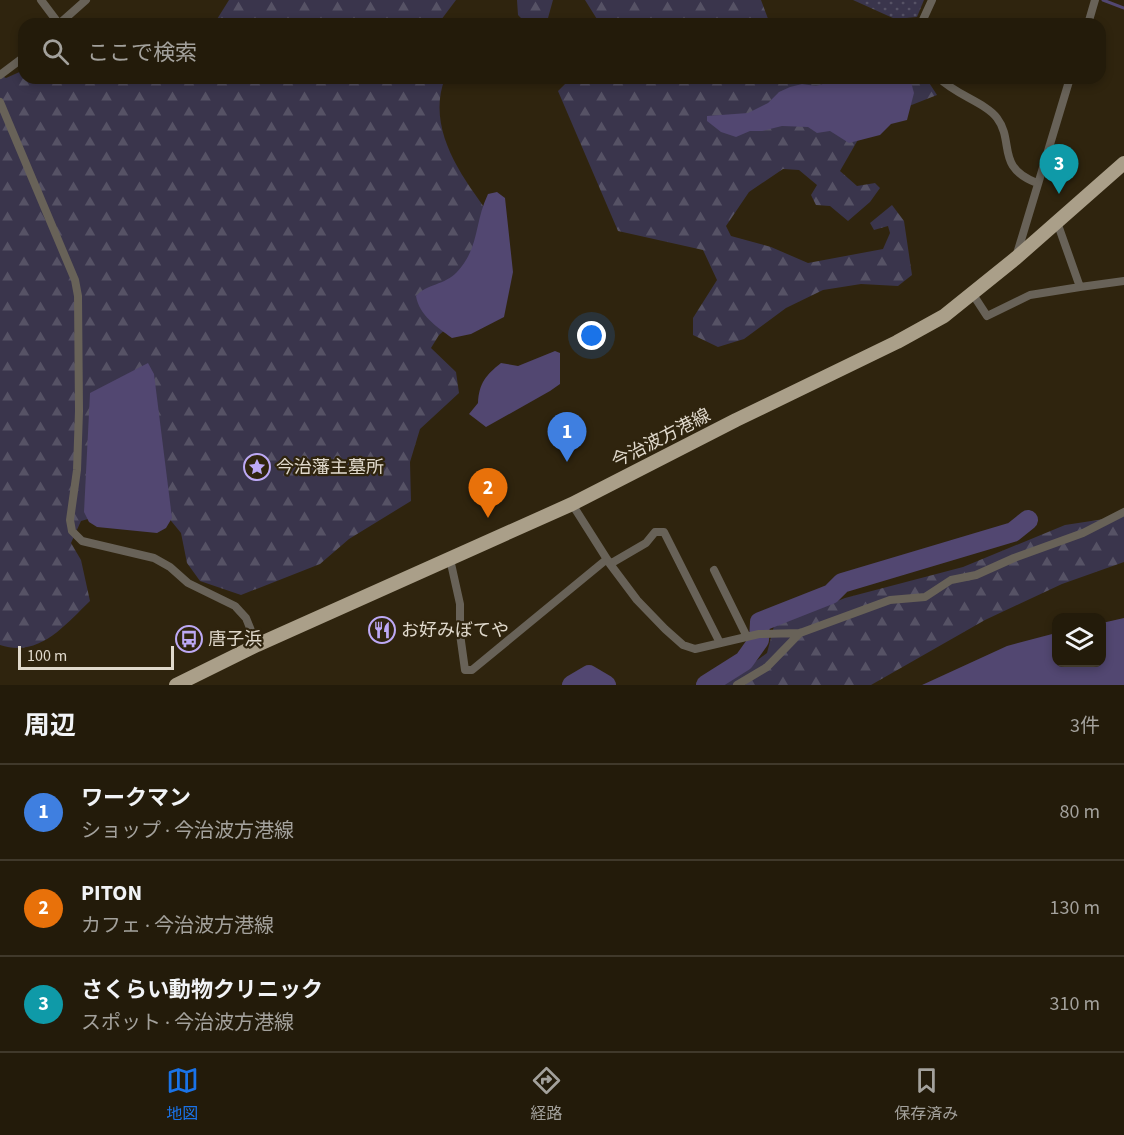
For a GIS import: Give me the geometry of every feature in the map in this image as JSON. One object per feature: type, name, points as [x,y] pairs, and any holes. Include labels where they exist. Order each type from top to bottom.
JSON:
[{"type":"main road","name":"今治波方港線","points":[[176,685],[257,645],[572,504],[736,420],[897,342],[944,316],[1016,258],[1124,163]]},
{"type":"street","points":[[41,0],[54,18]]},
{"type":"street","points":[[66,18],[86,0]]},
{"type":"street","points":[[924,18],[932,0]]},
{"type":"street","points":[[1090,18],[1095,0]]},
{"type":"street","points":[[0,75],[18,62]]},
{"type":"street","points":[[945,84],[951,90],[989,110],[999,119],[1006,151],[1012,164],[1023,178],[1037,183]]},
{"type":"street","points":[[1016,258],[1068,84]]},
{"type":"street","points":[[0,102],[75,280],[78,296],[80,411],[77,470],[70,520],[72,531],[82,541],[154,558],[170,567],[188,583],[236,606],[246,618],[257,645]]},
{"type":"street","points":[[1057,222],[1080,287]]},
{"type":"street","points":[[972,293],[987,316],[1030,295],[1124,281]]},
{"type":"street","points":[[572,504],[637,600],[683,645],[695,649],[747,637],[800,633],[890,600],[925,597],[951,580],[976,575],[1014,558],[1083,533],[1124,512]]},
{"type":"street","points":[[450,559],[460,604],[460,634],[465,670],[472,670],[609,561],[646,543],[655,532],[664,532],[720,643]]},
{"type":"street","points":[[714,570],[747,637]]},
{"type":"street","points":[[737,685],[767,667],[800,633]]},
{"type":"green space","points":[[229,0],[456,0],[442,18],[218,18]]},
{"type":"green space","points":[[517,0],[553,0],[548,18],[521,18],[518,15]]},
{"type":"green space","points":[[585,0],[761,0],[768,18],[596,18]]},
{"type":"green space","points":[[853,0],[924,0],[917,17],[893,18]]},
{"type":"green space","points":[[18,73],[18,84],[443,84],[440,97],[440,116],[451,154],[471,188],[494,220],[477,302],[439,335],[431,348],[456,372],[459,393],[420,429],[410,462],[411,501],[349,539],[320,564],[241,595],[200,581],[187,563],[181,533],[154,500],[81,521],[71,543],[81,560],[90,601],[60,629],[39,643],[14,648],[0,645],[0,75],[6,78]]},
{"type":"green space","points":[[565,84],[930,84],[937,95],[904,108],[863,131],[840,171],[857,186],[875,183],[880,188],[870,202],[848,221],[830,206],[816,205],[811,195],[817,185],[799,170],[783,169],[749,192],[726,226],[731,236],[771,247],[808,263],[883,249],[890,233],[888,226],[874,230],[870,223],[892,205],[904,221],[912,275],[898,286],[861,284],[823,290],[786,308],[744,339],[718,347],[693,335],[693,318],[717,280],[703,250],[618,231],[558,91]]},
{"type":"green space","points":[[1124,516],[1124,562],[1062,584],[985,620],[871,685],[723,685],[767,653],[774,626],[845,598],[963,567],[1065,525]]},
{"type":"shaded area","points":[[802,84],[816,86],[822,84],[912,84],[914,93],[907,120],[891,124],[880,135],[849,143],[830,131],[817,133],[808,127],[782,126],[762,131],[750,131],[736,137],[721,132],[707,121],[707,116],[748,113],[768,103],[779,92],[790,87]]},
{"type":"shaded area","points":[[497,192],[505,198],[513,272],[504,317],[471,334],[452,338],[425,315],[416,296],[457,272],[470,253],[488,194]]},
{"type":"shaded area","points":[[555,351],[560,353],[560,384],[486,427],[469,414],[478,403],[484,380],[501,363],[518,366]]},
{"type":"shaded area","points":[[148,363],[154,374],[172,518],[166,528],[157,533],[97,527],[89,522],[84,512],[90,393]]},
{"type":"shaded area","points":[[1124,618],[1124,685],[922,685],[1007,646],[1052,634],[1052,667],[1106,667],[1106,622]]},
{"type":"waterway","points":[[1103,0],[1124,8]]},
{"type":"waterway","points":[[706,685],[744,661],[759,640],[760,622],[831,594],[842,583],[1013,532],[1028,520]]},
{"type":"waterway","points":[[572,685],[589,675],[606,685]]},
{"type":"place","name":"さくらい動物クリニック","points":[[1059,194]]},
{"type":"place","name":"ワークマン","points":[[567,462]]},
{"type":"place","name":"今治藩主墓所","points":[[257,467]]},
{"type":"place","name":"PITON","points":[[488,518]]},
{"type":"place","name":"お好みぼてや","points":[[382,630]]},
{"type":"place","name":"唐子浜","points":[[189,639]]}]
